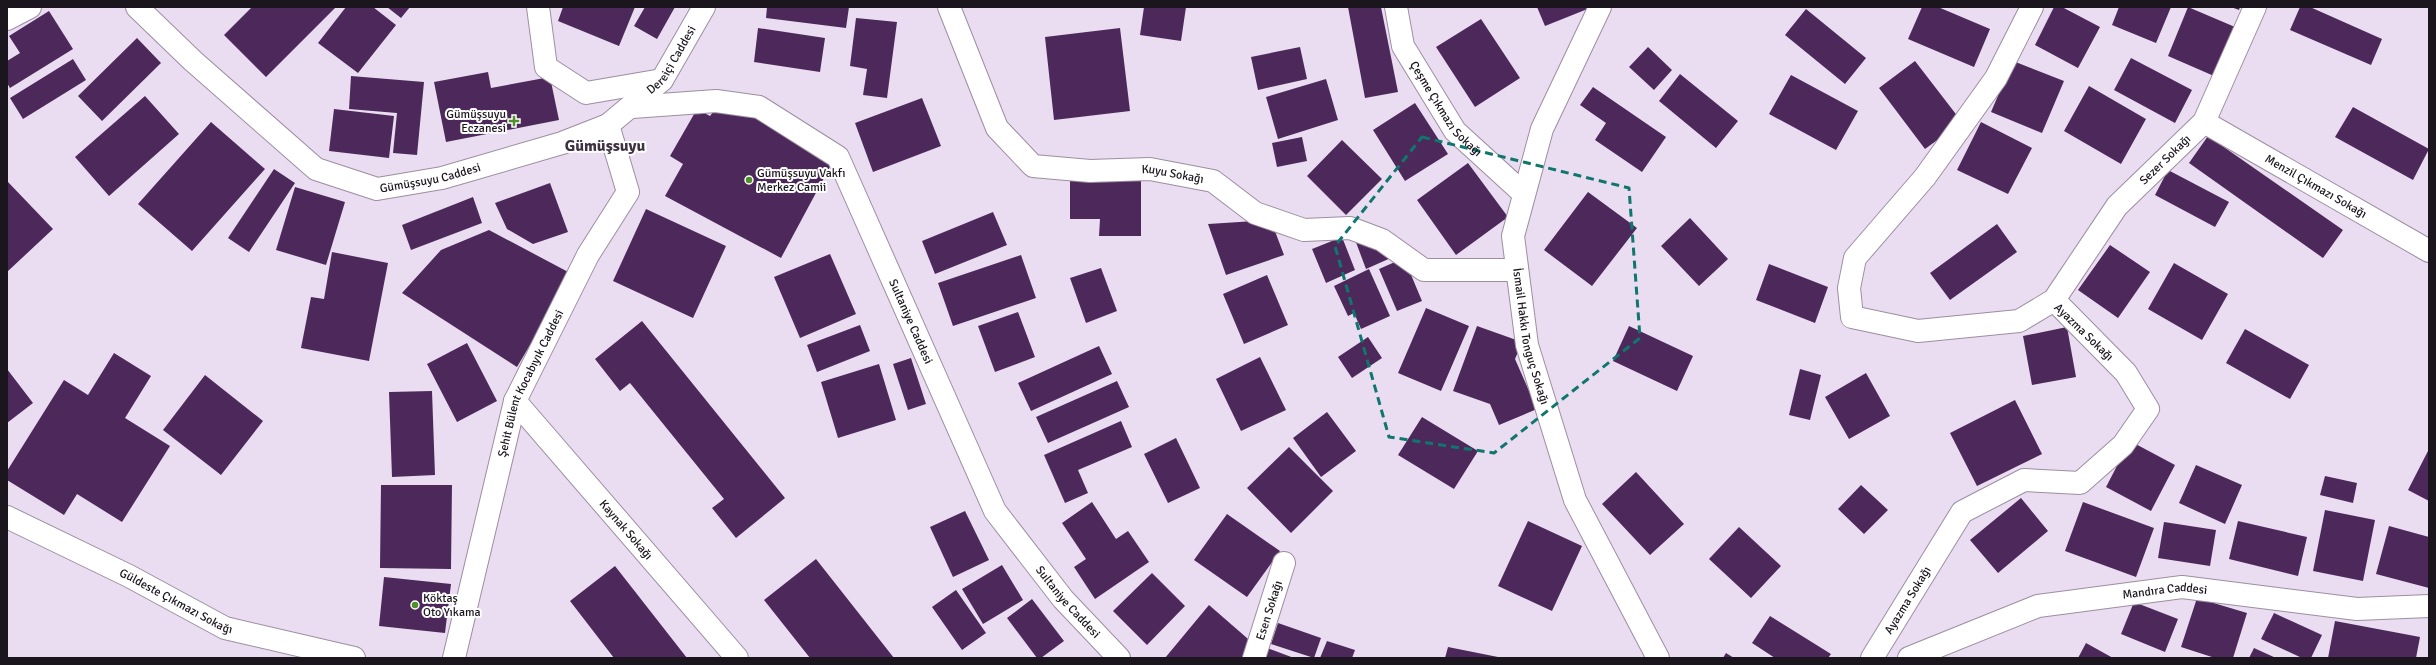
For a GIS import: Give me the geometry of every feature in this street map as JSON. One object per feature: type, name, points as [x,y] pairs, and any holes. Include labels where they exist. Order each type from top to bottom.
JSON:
[{"type":"street","points":[[7,19],[30,7]]},
{"type":"street","name":"Gümüşsuyu Caddesi","points":[[137,7],[193,61],[316,170],[377,189],[442,178],[562,143],[608,125],[632,107]]},
{"type":"street","points":[[538,7],[546,67],[586,93],[662,80]]},
{"type":"street","name":"Dereiçi Caddesi","points":[[632,107],[662,80],[704,7]]},
{"type":"street","name":"Kuyu Sokağı","points":[[949,7],[997,128],[1033,166],[1090,171],[1150,170],[1213,181],[1256,213],[1304,230],[1350,228],[1382,240],[1424,270],[1517,270]]},
{"type":"street","name":"Çeşme Çıkmazı Sokağı","points":[[1396,7],[1403,46],[1455,131],[1524,194]]},
{"type":"street","name":"İsmail Hakkı Tonguç Sokağı","points":[[1600,7],[1542,129],[1513,236],[1527,345],[1575,500],[1658,658]]},
{"type":"street","name":"Ayazma Sokağı","points":[[1872,658],[1962,512],[2024,480],[2080,483],[2123,445],[2148,409],[2126,373],[2054,300],[2019,321],[1918,331],[1852,317],[1849,288],[1855,258],[1925,177],[1996,78],[2032,7]]},
{"type":"street","name":"Sezer Sokağı","points":[[2054,300],[2118,206],[2204,122],[2255,7]]},
{"type":"street","name":"Sultaniye Caddesi","points":[[632,107],[716,101],[759,107],[838,157],[995,511],[1063,599],[1120,658]]},
{"type":"street","name":"Menzil Çıkmazı Sokağı","points":[[2204,122],[2429,251]]},
{"type":"street","name":"Şehit Bülent Kocabıyık Caddesi","points":[[454,658],[514,401],[588,255],[628,192],[608,125]]},
{"type":"street","name":"Kaynak Sokağı","points":[[514,401],[737,658]]},
{"type":"street","name":"Güldeste Çıkmazı Sokağı","points":[[7,517],[129,576],[226,628],[354,658]]},
{"type":"street","name":"Esen Sokağı","points":[[1254,658],[1284,563]]},
{"type":"street","name":"Mandıra Caddesi","points":[[1909,658],[2038,606],[2182,587],[2357,609],[2429,606]]},
{"type":"highlighted area","points":[[1422,137],[1629,188],[1640,338],[1494,453],[1389,437],[1335,246]]},
{"type":"building","points":[[252,7],[336,7],[266,77],[224,35]]},
{"type":"building","points":[[346,7],[373,7],[396,25],[358,73],[318,43]]},
{"type":"building","points":[[387,7],[410,7],[401,18]]},
{"type":"building","points":[[563,7],[635,7],[619,46],[558,21]]},
{"type":"building","points":[[645,7],[675,7],[657,39],[634,26]]},
{"type":"building","points":[[767,7],[849,7],[846,28],[766,18]]},
{"type":"building","points":[[1144,7],[1186,7],[1181,41],[1140,35]]},
{"type":"building","points":[[1348,7],[1381,7],[1398,92],[1365,98]]},
{"type":"building","points":[[1537,7],[1590,7],[1590,8],[1545,26]]},
{"type":"building","points":[[1922,7],[1938,7],[1990,29],[1974,67],[1908,39]]},
{"type":"building","points":[[2054,7],[2062,7],[2100,27],[2078,68],[2035,45]]},
{"type":"building","points":[[2119,7],[2171,7],[2156,43],[2112,25]]},
{"type":"building","points":[[2188,7],[2235,27],[2214,76],[2168,56]]},
{"type":"building","points":[[2231,7],[2240,7],[2239,10]]},
{"type":"building","points":[[2300,7],[2310,7],[2382,39],[2371,65],[2290,30]]},
{"type":"building","points":[[1806,9],[1866,58],[1845,84],[1785,35]]},
{"type":"building","points":[[49,11],[73,49],[10,88],[7,83],[7,61],[20,53],[9,36]]},
{"type":"building","points":[[856,18],[897,22],[887,98],[863,95],[867,69],[850,66]]},
{"type":"building","points":[[1481,19],[1520,78],[1475,107],[1436,47]]},
{"type":"building","points":[[758,28],[825,38],[820,72],[754,62]]},
{"type":"building","points":[[1120,28],[1130,111],[1054,120],[1045,37]]},
{"type":"building","points":[[137,38],[161,63],[102,121],[78,96]]},
{"type":"building","points":[[1300,47],[1307,79],[1258,90],[1251,57]]},
{"type":"building","points":[[1648,47],[1672,70],[1654,90],[1629,67]]},
{"type":"building","points":[[2131,58],[2192,90],[2175,123],[2114,90]]},
{"type":"building","points":[[73,59],[86,80],[23,119],[10,98]]},
{"type":"building","points":[[1915,61],[1962,122],[1925,149],[1879,88]]},
{"type":"building","points":[[2013,61],[2064,81],[2042,133],[1991,112]]},
{"type":"building","points":[[488,72],[491,88],[550,77],[559,120],[446,142],[434,82]]},
{"type":"building","points":[[1680,74],[1738,121],[1716,148],[1659,101]]},
{"type":"building","points":[[1791,75],[1858,111],[1836,150],[1769,114]]},
{"type":"building","points":[[351,76],[424,82],[417,155],[393,153],[397,113],[349,109]]},
{"type":"building","points":[[1326,79],[1338,120],[1278,139],[1266,97]]},
{"type":"building","points":[[2089,86],[2146,119],[2121,164],[2064,131]]},
{"type":"building","points":[[1593,87],[1666,137],[1642,172],[1595,140],[1606,123],[1580,105]]},
{"type":"building","points":[[145,96],[179,134],[109,196],[75,157]]},
{"type":"building","points":[[922,98],[941,146],[873,172],[855,123]]},
{"type":"building","points":[[1415,103],[1448,154],[1405,181],[1373,130]]},
{"type":"building","points":[[2353,107],[2429,149],[2413,180],[2335,137]]},
{"type":"building","name":"Gümüşsuyu Vakfı Merkez Camii","points":[[716,108],[747,112],[832,163],[781,258],[665,196],[683,164],[670,156],[697,109],[710,116]]},
{"type":"building","points":[[334,109],[394,116],[389,158],[329,151]]},
{"type":"building","points":[[211,122],[265,169],[192,251],[138,204]]},
{"type":"building","points":[[1981,122],[2032,148],[2008,194],[1957,170]]},
{"type":"building","points":[[2208,136],[2343,230],[2323,258],[2189,163]]},
{"type":"building","points":[[1302,137],[1307,161],[1277,167],[1272,143]]},
{"type":"building","points":[[1342,140],[1382,179],[1346,215],[1307,176]]},
{"type":"building","points":[[1468,163],[1508,217],[1456,255],[1417,200]]},
{"type":"building","points":[[274,169],[295,183],[249,252],[228,238]]},
{"type":"building","points":[[2168,170],[2229,202],[2215,227],[2155,195]]},
{"type":"building","points":[[1070,181],[1141,181],[1141,236],[1099,236],[1100,219],[1070,219]]},
{"type":"building","points":[[8,182],[53,229],[7,272],[7,183]]},
{"type":"building","points":[[550,183],[568,232],[533,244],[507,229],[495,203]]},
{"type":"building","points":[[295,187],[345,202],[326,265],[276,250]]},
{"type":"building","points":[[1588,192],[1637,228],[1592,286],[1544,250]]},
{"type":"building","points":[[473,197],[482,223],[411,250],[402,225]]},
{"type":"building","points":[[646,209],[726,246],[693,318],[613,281]]},
{"type":"building","points":[[993,212],[1007,245],[935,274],[922,241]]},
{"type":"building","points":[[1690,218],[1728,259],[1699,286],[1661,246]]},
{"type":"building","points":[[1255,221],[1273,226],[1284,255],[1226,275],[1208,224]]},
{"type":"building","points":[[1997,224],[2017,252],[1950,300],[1930,273]]},
{"type":"building","points":[[489,230],[572,274],[517,367],[402,293],[441,250]]},
{"type":"building","points":[[1342,237],[1355,270],[1326,283],[1312,249]]},
{"type":"building","points":[[1354,237],[1393,257],[1366,269]]},
{"type":"building","points":[[2110,245],[2150,272],[2118,318],[2078,290]]},
{"type":"building","points":[[332,252],[388,263],[369,361],[301,348],[311,297],[324,299]]},
{"type":"building","points":[[830,254],[856,314],[800,338],[774,277]]},
{"type":"building","points":[[1021,255],[1036,298],[953,326],[938,283]]},
{"type":"building","points":[[1404,258],[1422,301],[1397,311],[1379,269]]},
{"type":"building","points":[[2174,263],[2228,294],[2202,340],[2148,309]]},
{"type":"building","points":[[1769,264],[1828,287],[1815,323],[1756,300]]},
{"type":"building","points":[[1101,268],[1117,311],[1086,323],[1070,278]]},
{"type":"building","points":[[1369,269],[1390,316],[1361,329],[1354,313],[1348,316],[1334,286]]},
{"type":"building","points":[[1267,275],[1288,325],[1244,344],[1223,294]]},
{"type":"building","points":[[1426,308],[1469,326],[1441,391],[1398,373]]},
{"type":"building","points":[[1018,312],[1035,357],[995,372],[978,326]]},
{"type":"building","points":[[642,321],[785,498],[736,538],[712,508],[724,499],[630,383],[620,391],[595,359]]},
{"type":"building","points":[[860,325],[870,351],[817,372],[807,345]]},
{"type":"building","points":[[1477,326],[1522,342],[1515,359],[1537,409],[1499,425],[1490,404],[1453,391]]},
{"type":"building","points":[[1629,326],[1693,356],[1677,391],[1613,361]]},
{"type":"building","points":[[2067,327],[2076,377],[2032,385],[2023,336]]},
{"type":"building","points":[[2245,329],[2309,365],[2290,399],[2226,363]]},
{"type":"building","points":[[1368,337],[1382,358],[1352,378],[1338,357]]},
{"type":"building","points":[[467,343],[497,401],[457,422],[427,364]]},
{"type":"building","points":[[1099,346],[1112,374],[1031,411],[1018,383]]},
{"type":"building","points":[[114,353],[151,376],[125,418],[170,446],[122,522],[77,494],[64,515],[7,480],[7,471],[64,380],[88,395]]},
{"type":"building","points":[[1260,357],[1286,410],[1241,431],[1216,379]]},
{"type":"building","points":[[911,358],[926,404],[908,410],[893,364]]},
{"type":"building","points":[[879,364],[896,420],[838,438],[821,382]]},
{"type":"building","points":[[7,369],[33,403],[7,423]]},
{"type":"building","points":[[1800,369],[1821,375],[1810,420],[1789,415]]},
{"type":"building","points":[[1866,373],[1890,416],[1849,439],[1825,397]]},
{"type":"building","points":[[205,375],[263,421],[221,475],[163,430]]},
{"type":"building","points":[[1117,381],[1129,407],[1048,443],[1036,417]]},
{"type":"building","points":[[432,391],[435,475],[392,477],[389,392]]},
{"type":"building","points":[[2015,400],[2042,454],[1977,486],[1950,433]]},
{"type":"building","points":[[1327,412],[1356,451],[1321,477],[1293,438]]},
{"type":"building","points":[[1422,417],[1478,451],[1454,489],[1398,455]]},
{"type":"building","points":[[1121,421],[1132,447],[1078,470],[1088,493],[1065,503],[1044,455]]},
{"type":"building","points":[[1176,438],[1200,488],[1168,503],[1144,454]]},
{"type":"building","points":[[2130,441],[2175,465],[2151,511],[2106,487]]},
{"type":"building","points":[[1289,447],[1333,491],[1291,533],[1247,488]]},
{"type":"building","points":[[2429,449],[2429,501],[2408,490]]},
{"type":"building","points":[[2196,465],[2242,485],[2225,524],[2179,503]]},
{"type":"building","points":[[1636,472],[1684,524],[1650,555],[1602,504]]},
{"type":"building","points":[[2325,476],[2357,483],[2353,503],[2320,495]]},
{"type":"building","points":[[381,485],[452,485],[451,569],[380,568]]},
{"type":"building","points":[[1861,485],[1888,510],[1864,534],[1838,509]]},
{"type":"building","points":[[2021,498],[2048,531],[1998,573],[1970,540]]},
{"type":"building","points":[[1092,502],[1116,539],[1128,531],[1149,562],[1095,599],[1074,567],[1086,559],[1062,523]]},
{"type":"building","points":[[2083,502],[2154,528],[2136,577],[2065,551]]},
{"type":"building","points":[[2325,510],[2375,520],[2363,581],[2313,571]]},
{"type":"building","points":[[965,511],[989,560],[953,577],[930,527]]},
{"type":"building","points":[[1227,514],[1280,551],[1247,597],[1194,560]]},
{"type":"building","points":[[1528,521],[1582,546],[1552,611],[1498,586]]},
{"type":"building","points":[[2238,521],[2307,537],[2298,576],[2229,559]]},
{"type":"building","points":[[2164,522],[2216,530],[2210,566],[2158,558]]},
{"type":"building","points":[[2389,526],[2429,537],[2429,588],[2376,574]]},
{"type":"building","points":[[1739,527],[1781,566],[1751,598],[1709,559]]},
{"type":"building","points":[[816,559],[894,658],[810,658],[764,600]]},
{"type":"building","points":[[1002,565],[1023,600],[983,624],[962,589]]},
{"type":"building","points":[[615,566],[687,658],[614,658],[570,601]]},
{"type":"building","points":[[1152,573],[1185,606],[1147,645],[1113,611]]},
{"type":"building","name":"Köktaş Oto Yıkama","points":[[384,577],[451,584],[445,633],[379,626]]},
{"type":"building","points":[[956,590],[986,633],[962,650],[932,607]]},
{"type":"building","points":[[2197,598],[2247,613],[2233,658],[2215,658],[2181,647]]},
{"type":"building","points":[[1032,599],[1064,641],[1041,658],[1037,658],[1007,618]]},
{"type":"building","points":[[2134,602],[2178,619],[2165,652],[2121,634]]},
{"type":"building","points":[[1209,605],[1255,645],[1244,658],[1165,658]]},
{"type":"building","points":[[2274,613],[2322,635],[2311,658],[2302,658],[2261,639]]},
{"type":"building","points":[[1770,616],[1831,654],[1828,658],[1775,658],[1752,643]]},
{"type":"building","points":[[2335,621],[2420,637],[2416,658],[2328,658]]},
{"type":"building","points":[[1278,623],[1321,638],[1314,658],[1271,644]]},
{"type":"building","points":[[1327,641],[1355,650],[1352,658],[1320,658]]},
{"type":"building","points":[[2086,643],[2113,658],[2078,658]]},
{"type":"building","points":[[1448,647],[1498,657],[1498,658],[1445,658]]},
{"type":"building","points":[[1267,648],[1294,658],[1263,658]]},
{"type":"building","points":[[2254,648],[2276,658],[2249,658]]},
{"type":"building","points":[[1726,653],[1734,658],[1723,658]]},
{"type":"place","name":"Gümüşsuyu Eczanesi","points":[[514,121]]},
{"type":"place","name":"Gümüşsuyu Vakfı Merkez Camii","points":[[749,180]]},
{"type":"place","name":"Köktaş Oto Yıkama","points":[[415,605]]},
{"type":"district","name":"Gümüşsuyu","points":[[605,145]]}]
